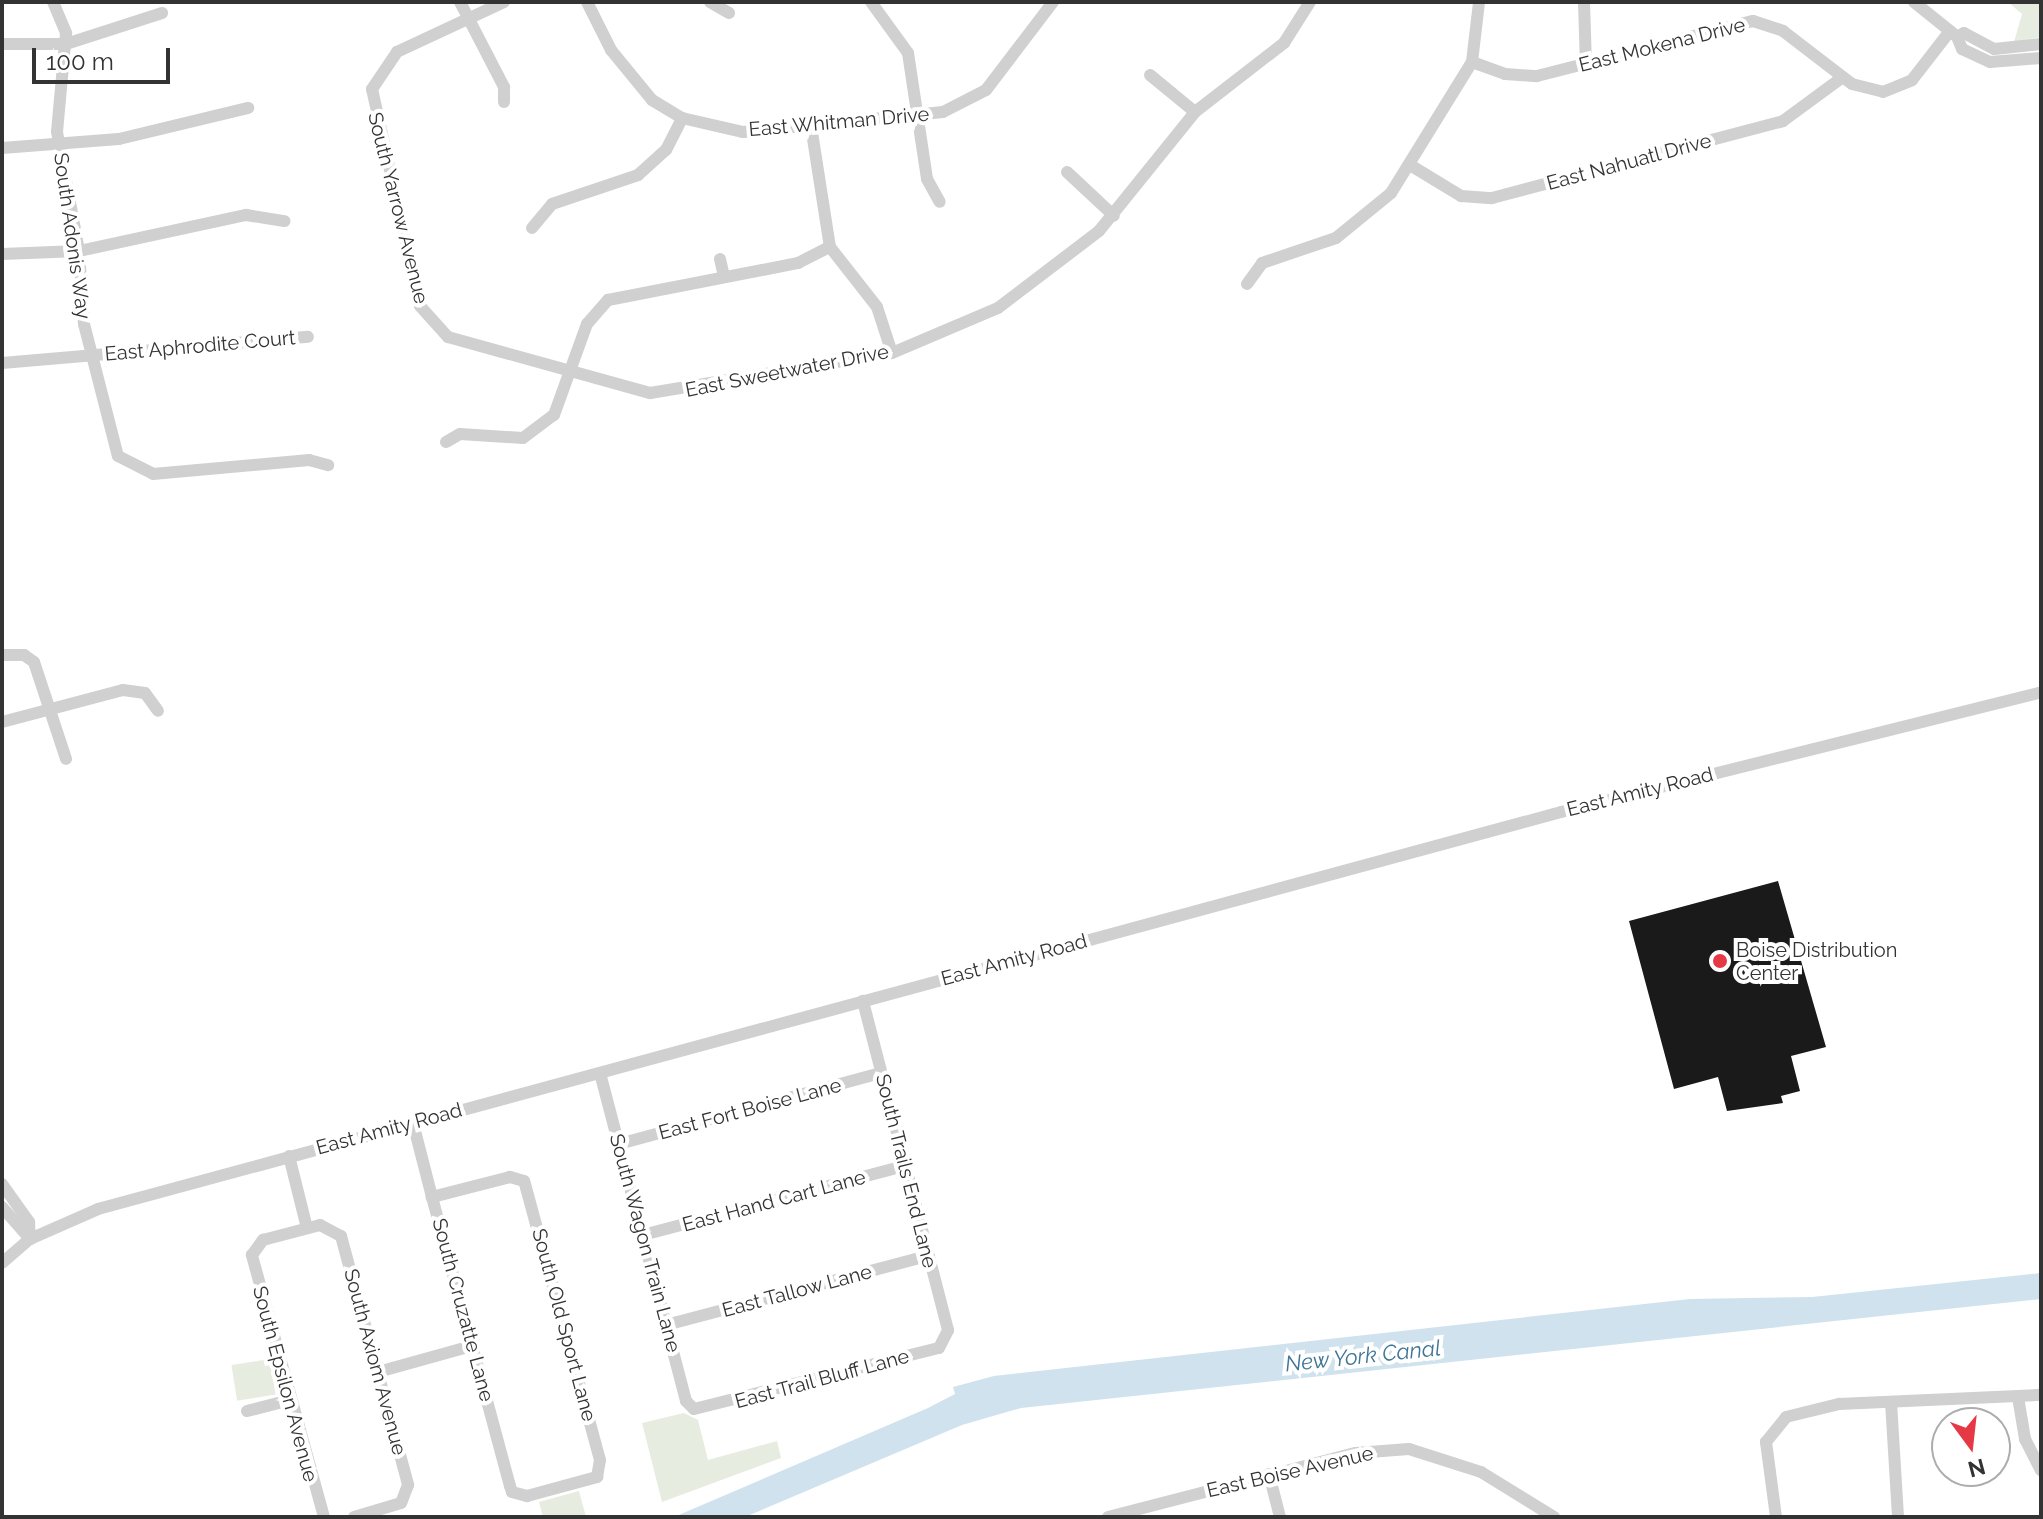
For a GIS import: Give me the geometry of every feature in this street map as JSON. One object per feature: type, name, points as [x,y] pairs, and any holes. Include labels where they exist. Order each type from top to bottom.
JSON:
[{"type":"street","name":"South Adonis Way","points":[[53,2],[66,44],[60,148],[79,251],[91,355],[112,445],[127,466],[153,474],[309,460],[328,465]]},
{"type":"street","points":[[460,2],[504,87],[504,102]]},
{"type":"street","points":[[470,18],[504,2]]},
{"type":"street","name":"East Whitman Drive","points":[[587,2],[629,75],[682,118],[743,132],[921,116],[986,90],[1053,2]]},
{"type":"street","points":[[710,2],[729,13]]},
{"type":"street","points":[[871,2],[908,53],[921,116],[927,179],[940,202]]},
{"type":"street","name":"East Sweetwater Drive","points":[[430,325],[448,337],[622,388],[678,392],[892,353],[998,308],[1051,273],[1114,216],[1195,112],[1284,43],[1310,2]]},
{"type":"street","points":[[1247,284],[1262,263],[1325,244],[1356,226],[1410,165],[1472,62],[1479,2]]},
{"type":"street","points":[[1584,2],[1586,64]]},
{"type":"street","points":[[1914,2],[1954,34],[1962,49],[1990,62],[2041,58]]},
{"type":"street","points":[[2,44],[66,44],[162,13]]},
{"type":"street","name":"South Yarrow Avenue","points":[[430,325],[420,306],[372,89],[397,52],[470,18]]},
{"type":"street","name":"East Mokena Drive","points":[[1472,62],[1526,77],[1753,21],[1783,31],[1862,89],[1894,90],[1912,80],[1954,34]]},
{"type":"street","points":[[1954,34],[1964,33],[1994,49],[2041,44]]},
{"type":"street","points":[[1150,75],[1195,112]]},
{"type":"street","name":"East Nahuatl Drive","points":[[1410,165],[1461,196],[1492,198],[1783,121],[1843,77]]},
{"type":"street","points":[[2,148],[60,148],[248,108]]},
{"type":"street","points":[[532,228],[552,204],[638,175],[666,150],[682,118]]},
{"type":"street","points":[[811,126],[830,247],[877,307],[892,353]]},
{"type":"street","points":[[1067,172],[1114,216]]},
{"type":"street","points":[[2,254],[79,251],[246,215],[285,221]]},
{"type":"street","points":[[446,442],[460,434],[513,440],[533,433],[554,415],[587,324],[608,300],[798,263],[830,247]]},
{"type":"street","points":[[720,259],[724,277]]},
{"type":"street","name":"East Aphrodite Court","points":[[2,363],[308,337]]},
{"type":"street","points":[[2,655],[24,655],[34,662],[66,759]]},
{"type":"street","points":[[2,722],[135,689],[158,711]]},
{"type":"street","name":"East Amity Road","points":[[2,1263],[30,1239],[98,1209],[1561,812],[2041,692]]},
{"type":"street","name":"South Trails End Lane","points":[[863,1001],[928,1256],[946,1340]]},
{"type":"street","name":"South Wagon Train Lane","points":[[600,1073],[666,1325],[694,1409]]},
{"type":"street","name":"East Fort Boise Lane","points":[[619,1144],[881,1073]]},
{"type":"street","name":"South Cruzatte Lane","points":[[413,1123],[515,1496]]},
{"type":"street","points":[[289,1156],[307,1228]]},
{"type":"street","name":"East Hand Cart Lane","points":[[643,1235],[905,1166]]},
{"type":"street","name":"South Old Sport Lane","points":[[432,1197],[522,1177],[601,1474],[515,1496]]},
{"type":"street","points":[[2,1184],[29,1222],[30,1239]]},
{"type":"street","points":[[2,1207],[30,1239]]},
{"type":"street","name":"South Axiom Avenue","points":[[307,1228],[334,1228],[378,1372],[408,1485],[405,1499],[354,1517]]},
{"type":"street","name":"South Epsilon Avenue","points":[[307,1228],[263,1240],[253,1250],[290,1400],[324,1517]]},
{"type":"street","name":"East Tallow Lane","points":[[666,1325],[928,1256]]},
{"type":"street","name":"East Trail Bluff Lane","points":[[694,1409],[939,1348],[946,1340]]},
{"type":"street","points":[[378,1372],[472,1346]]},
{"type":"street","points":[[1776,1517],[1766,1442],[1774,1424],[1825,1406],[2041,1395]]},
{"type":"street","points":[[2018,1397],[2025,1439],[2041,1470]]},
{"type":"street","points":[[247,1411],[290,1400]]},
{"type":"street","points":[[1891,1402],[1898,1517]]},
{"type":"street","name":"East Boise Avenue","points":[[1108,1517],[1356,1453],[1409,1449],[1481,1472],[1552,1517]]},
{"type":"street","points":[[1269,1474],[1280,1517]]},
{"type":"shaded area","points":[[2008,2],[2041,2],[2041,37],[2014,42],[2022,14]]},
{"type":"shaded area","points":[[270,1359],[276,1395],[237,1401],[231,1365]]},
{"type":"shaded area","points":[[684,1413],[698,1420],[708,1460],[777,1441],[781,1458],[662,1502],[642,1423]]},
{"type":"shaded area","points":[[579,1491],[586,1517],[543,1517],[539,1502]]},
{"type":"water","name":"New York Canal","points":[[2041,1273],[2041,1299],[1021,1408],[962,1425],[745,1517],[674,1517],[928,1408],[955,1394],[953,1387],[994,1376],[1690,1299],[1812,1297]]},
{"type":"building","name":"Boise Distribution Center","points":[[1778,881],[1826,1047],[1791,1056],[1800,1091],[1781,1096],[1783,1103],[1727,1111],[1718,1077],[1674,1089],[1629,921]]},
{"type":"place","name":"Boise Distribution Center","points":[[1720,961]]}]
